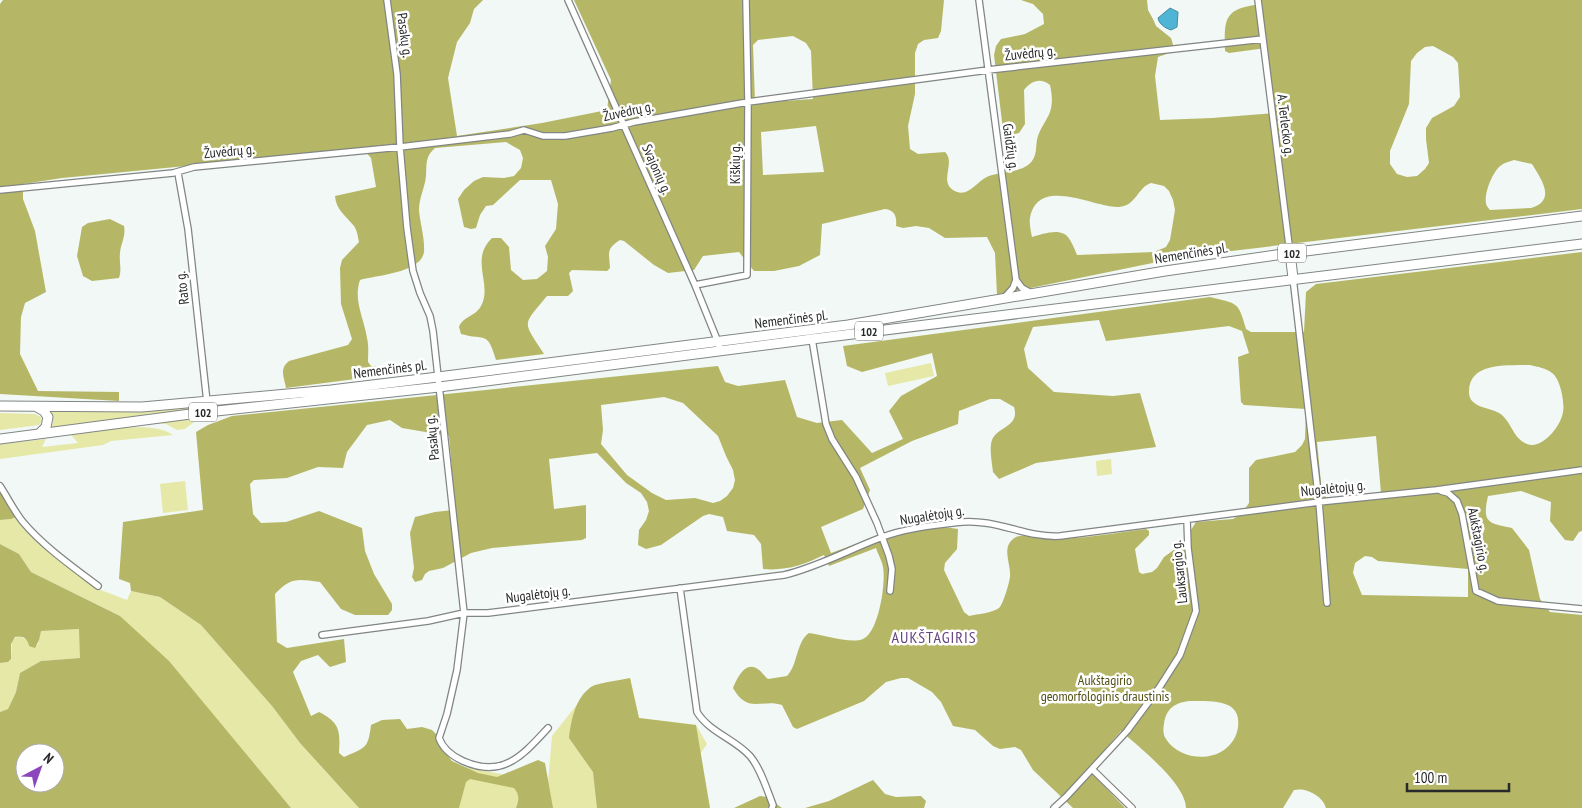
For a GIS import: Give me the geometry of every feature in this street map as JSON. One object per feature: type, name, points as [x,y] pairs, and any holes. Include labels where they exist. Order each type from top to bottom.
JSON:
[{"type":"main road","name":"Nemenčinės pl.","points":[[0,439],[719,346],[1165,271],[1290,253],[1582,216]]},
{"type":"main road","name":"Nemenčinės pl.","points":[[719,346],[812,338],[1582,244]]},
{"type":"main road","points":[[1290,253],[1293,278]]},
{"type":"main road","name":"Nemenčinės pl.","points":[[0,406],[142,407],[438,382]]},
{"type":"main road","points":[[34,406],[44,411],[48,417],[46,427],[40,434]]},
{"type":"street","name":"Pasakų g.","points":[[387,0],[397,74],[400,147],[407,228],[413,271],[430,316],[464,613],[457,670],[447,714],[439,738],[443,747],[456,758],[470,764],[494,768],[520,757],[548,728]]},
{"type":"street","name":"Svajonių g.","points":[[568,0],[695,285],[719,346]]},
{"type":"street","name":"Kiškių g.","points":[[695,285],[747,275],[748,102],[746,0]]},
{"type":"street","name":"Gaidžių g.","points":[[979,0],[1016,280]]},
{"type":"street","name":"A. Terlecko g.","points":[[1258,0],[1290,253]]},
{"type":"street","name":"Žuvėdrų g.","points":[[0,190],[178,173],[194,167],[400,147],[510,134],[524,130],[543,136],[565,136],[748,102],[988,70],[1263,39]]},
{"type":"street","name":"Rato g.","points":[[178,173],[188,228],[207,402]]},
{"type":"street","points":[[1293,278],[1318,502],[1327,604]]},
{"type":"street","points":[[1016,280],[1022,288],[1032,294]]},
{"type":"street","points":[[1003,299],[1013,288],[1016,280]]},
{"type":"street","points":[[812,338],[826,424],[832,439],[856,477],[890,556],[892,568],[890,591]]},
{"type":"street","name":"Nugalėtojų g.","points":[[322,635],[428,621],[464,613],[488,613],[800,572],[882,537],[921,528],[972,521],[1048,537],[1318,502],[1436,490],[1582,470]]},
{"type":"street","points":[[0,486],[28,528],[69,564],[98,586]]},
{"type":"street","name":"Aukštagirio g.","points":[[1436,490],[1448,493],[1458,500],[1476,591],[1498,601],[1582,609]]},
{"type":"street","name":"Lauksargio g.","points":[[1054,808],[1127,731],[1159,688],[1180,655],[1196,610],[1188,548],[1187,520]]},
{"type":"street","points":[[680,588],[697,712],[703,720],[750,756],[765,786],[773,806],[772,808]]},
{"type":"street","points":[[1092,769],[1132,808]]},
{"type":"green space","points":[[3,0],[483,0],[474,9],[470,23],[457,42],[448,78],[457,136],[542,123],[607,110],[611,80],[574,0],[944,0],[941,31],[938,38],[924,40],[918,44],[915,53],[915,94],[908,126],[910,149],[918,154],[945,152],[949,161],[947,182],[953,190],[963,193],[989,176],[1018,170],[1028,165],[1034,158],[1038,136],[1050,112],[1052,99],[1050,85],[1043,81],[1033,82],[1024,90],[1025,124],[1019,133],[1010,135],[1003,130],[994,55],[996,46],[1001,39],[1025,34],[1044,24],[1043,14],[1033,4],[1021,0],[1147,0],[1148,10],[1156,26],[1171,38],[1175,51],[1158,57],[1155,76],[1160,120],[1274,113],[1266,48],[1229,53],[1225,51],[1225,30],[1229,16],[1240,9],[1261,4],[1261,0],[1582,0],[1582,209],[1223,252],[1211,251],[997,295],[995,253],[987,237],[945,238],[929,228],[916,226],[903,228],[896,226],[895,214],[885,209],[822,224],[820,255],[799,266],[774,271],[754,271],[739,252],[703,256],[694,270],[668,273],[620,240],[609,251],[610,268],[607,271],[572,270],[569,273],[573,291],[568,296],[547,296],[529,319],[529,329],[544,354],[496,360],[488,340],[461,334],[459,327],[463,321],[478,310],[484,298],[482,255],[485,246],[492,238],[501,238],[509,247],[511,270],[523,280],[537,279],[547,271],[548,257],[545,246],[556,229],[558,204],[551,180],[520,180],[493,205],[486,206],[480,215],[476,228],[464,227],[458,199],[464,190],[474,181],[483,177],[504,178],[514,176],[521,168],[523,158],[520,150],[506,142],[435,148],[427,160],[419,206],[424,247],[421,259],[407,269],[360,280],[358,287],[358,302],[368,341],[368,362],[371,366],[384,368],[386,375],[286,388],[283,370],[289,361],[348,345],[352,339],[341,304],[340,268],[342,260],[359,242],[355,228],[339,209],[335,196],[376,187],[371,158],[363,149],[62,178],[23,184],[23,199],[35,231],[46,292],[25,303],[21,317],[20,354],[38,391],[119,392],[119,401],[0,394],[0,4]],"holes":[[[793,36],[806,43],[811,51],[813,99],[755,103],[753,45],[758,40]],[[1433,46],[1453,57],[1458,63],[1460,97],[1454,106],[1432,118],[1426,128],[1429,163],[1417,176],[1407,177],[1397,174],[1390,164],[1390,151],[1409,104],[1411,61],[1425,47]],[[816,126],[824,172],[763,175],[761,132]],[[1514,160],[1532,164],[1545,189],[1545,195],[1539,204],[1531,208],[1490,210],[1486,205],[1486,194],[1489,184],[1499,167]],[[1151,183],[1164,186],[1169,191],[1173,200],[1175,210],[1170,240],[1166,247],[1154,252],[1077,255],[1070,240],[1063,233],[1052,232],[1032,237],[1030,218],[1035,205],[1044,198],[1055,196],[1068,197],[1119,207],[1125,206],[1133,200],[1143,188]]]},
{"type":"green space","points":[[110,219],[124,226],[119,278],[92,281],[83,276],[77,256],[82,227],[88,223]]},
{"type":"green space","name":"Aukštagirio geomorfologinis draustinis","points":[[1582,252],[1582,531],[1579,532],[1573,541],[1565,540],[1550,521],[1551,502],[1521,491],[1488,496],[1486,512],[1487,517],[1492,523],[1512,528],[1529,550],[1540,599],[1550,612],[1582,615],[1582,808],[1326,808],[1318,796],[1309,791],[1299,789],[1294,790],[1283,808],[1186,808],[1184,798],[1170,777],[1121,731],[1088,769],[1125,808],[1073,808],[1033,770],[1021,750],[1015,747],[1000,749],[993,746],[975,730],[953,726],[941,702],[932,692],[908,678],[886,682],[864,701],[797,729],[793,727],[782,705],[775,703],[756,704],[744,701],[733,688],[743,671],[750,667],[759,670],[768,679],[787,676],[791,671],[802,642],[809,633],[851,640],[863,639],[869,635],[880,606],[884,574],[882,562],[876,548],[829,566],[824,555],[794,566],[779,569],[763,569],[761,544],[754,535],[727,531],[723,517],[709,514],[703,516],[661,545],[646,549],[638,545],[639,530],[646,520],[649,511],[647,502],[641,493],[626,483],[597,453],[549,459],[554,509],[586,505],[586,538],[582,540],[492,548],[471,553],[443,568],[429,571],[422,580],[415,582],[412,577],[414,568],[410,533],[415,517],[453,510],[455,506],[449,436],[402,428],[390,420],[367,425],[347,452],[343,468],[318,467],[287,478],[254,480],[250,484],[253,514],[261,523],[286,522],[319,511],[362,528],[365,551],[374,574],[392,604],[392,610],[388,615],[355,615],[341,609],[320,582],[295,580],[275,594],[277,642],[287,648],[344,639],[346,662],[330,667],[318,655],[301,661],[293,672],[311,716],[319,712],[332,720],[338,729],[339,753],[344,757],[365,746],[369,739],[371,725],[382,720],[400,719],[407,729],[422,727],[432,730],[437,735],[439,745],[452,761],[478,773],[497,777],[538,760],[545,763],[553,808],[516,808],[518,798],[514,788],[470,779],[466,782],[459,808],[359,808],[300,743],[272,706],[201,625],[160,597],[131,591],[130,583],[119,579],[123,522],[203,510],[196,432],[208,425],[232,416],[718,366],[725,382],[738,386],[785,380],[797,417],[817,423],[842,420],[872,453],[903,439],[889,411],[901,396],[937,376],[932,353],[862,372],[847,366],[843,346],[1210,297],[1236,305],[1241,313],[1246,329],[1251,332],[1304,332],[1306,292],[1316,284]],"holes":[[[1099,320],[1106,341],[1229,326],[1242,331],[1249,353],[1238,357],[1241,402],[1244,405],[1306,409],[1305,439],[1295,452],[1256,460],[1249,468],[1249,503],[1242,513],[1233,519],[1196,522],[1182,544],[1164,557],[1152,572],[1142,574],[1139,572],[1135,549],[1149,535],[1149,531],[1146,529],[1074,538],[1016,537],[1008,545],[1007,550],[1010,571],[1008,588],[1001,606],[989,612],[969,616],[964,612],[944,570],[945,563],[957,549],[958,529],[924,524],[878,536],[831,553],[821,527],[863,509],[870,490],[860,468],[912,441],[958,424],[959,411],[990,399],[1000,399],[1014,407],[1015,414],[1011,423],[995,435],[991,443],[993,472],[999,479],[1036,463],[1156,447],[1140,393],[1113,396],[1054,392],[1028,368],[1024,349],[1033,327]],[[1530,365],[1539,367],[1552,373],[1560,385],[1563,397],[1563,412],[1559,424],[1550,436],[1539,443],[1533,445],[1522,441],[1503,416],[1476,404],[1470,398],[1470,383],[1475,375],[1482,370],[1501,366]],[[664,397],[683,403],[718,436],[733,470],[735,480],[733,488],[727,496],[713,503],[695,498],[666,500],[652,493],[627,475],[601,444],[603,430],[601,405]],[[1376,436],[1381,493],[1327,498],[1322,493],[1317,442]],[[1365,556],[1372,557],[1378,561],[1468,569],[1468,597],[1362,595],[1353,573],[1355,563]],[[1206,701],[1230,706],[1235,710],[1238,717],[1238,727],[1232,742],[1217,754],[1201,757],[1185,754],[1171,745],[1164,736],[1165,719],[1169,711],[1179,703]]]},
{"type":"green space","points":[[931,363],[934,376],[888,386],[885,373]]},
{"type":"green space","points":[[219,404],[219,406],[53,427],[51,427],[53,421],[49,412],[166,410]]},
{"type":"green space","points":[[0,413],[35,414],[41,417],[42,421],[39,425],[0,430]]},
{"type":"green space","points":[[202,416],[185,429],[177,430],[166,424],[155,423]]},
{"type":"green space","points":[[152,428],[173,435],[111,441],[103,445],[0,459],[0,444],[46,439],[42,447],[78,443],[71,435],[87,430]]},
{"type":"green space","points":[[1111,459],[1112,474],[1097,476],[1096,461]]},
{"type":"green space","points":[[185,481],[188,510],[163,513],[160,484]]},
{"type":"green space","points":[[0,489],[16,517],[0,520]]},
{"type":"green space","points":[[16,517],[70,568],[98,589],[127,600],[131,591],[160,597],[201,625],[272,706],[300,743],[359,808],[291,808],[120,616],[31,572],[19,554],[0,544],[0,520]]},
{"type":"green space","points":[[0,544],[19,554],[31,572],[120,616],[169,661],[291,808],[0,808],[0,712],[8,709],[16,692],[20,673],[41,661],[80,658],[79,629],[41,631],[35,648],[29,646],[24,638],[20,636],[15,637],[11,644],[11,659],[8,662],[0,663]]},
{"type":"green space","points":[[80,629],[80,658],[41,661],[20,673],[16,692],[8,709],[0,712],[0,663],[8,662],[11,659],[12,640],[19,636],[38,645],[40,631]]},
{"type":"green space","points":[[630,678],[639,718],[696,725],[707,744],[688,771],[705,808],[427,808],[434,761],[548,783],[552,736],[591,687]]},
{"type":"green space","points":[[630,678],[639,718],[696,725],[710,808],[597,808],[593,772],[569,738],[573,717],[581,697],[591,687]]},
{"type":"green space","points":[[873,780],[885,794],[896,797],[921,796],[926,801],[924,808],[805,808],[829,801]]},
{"type":"green space","points":[[760,796],[767,797],[782,808],[734,808]]},
{"type":"water","points":[[1170,8],[1178,12],[1177,27],[1171,30],[1163,26],[1158,18]]},
{"type":"district","name":"AUKŠTAGIRIS","points":[[934,637]]}]
